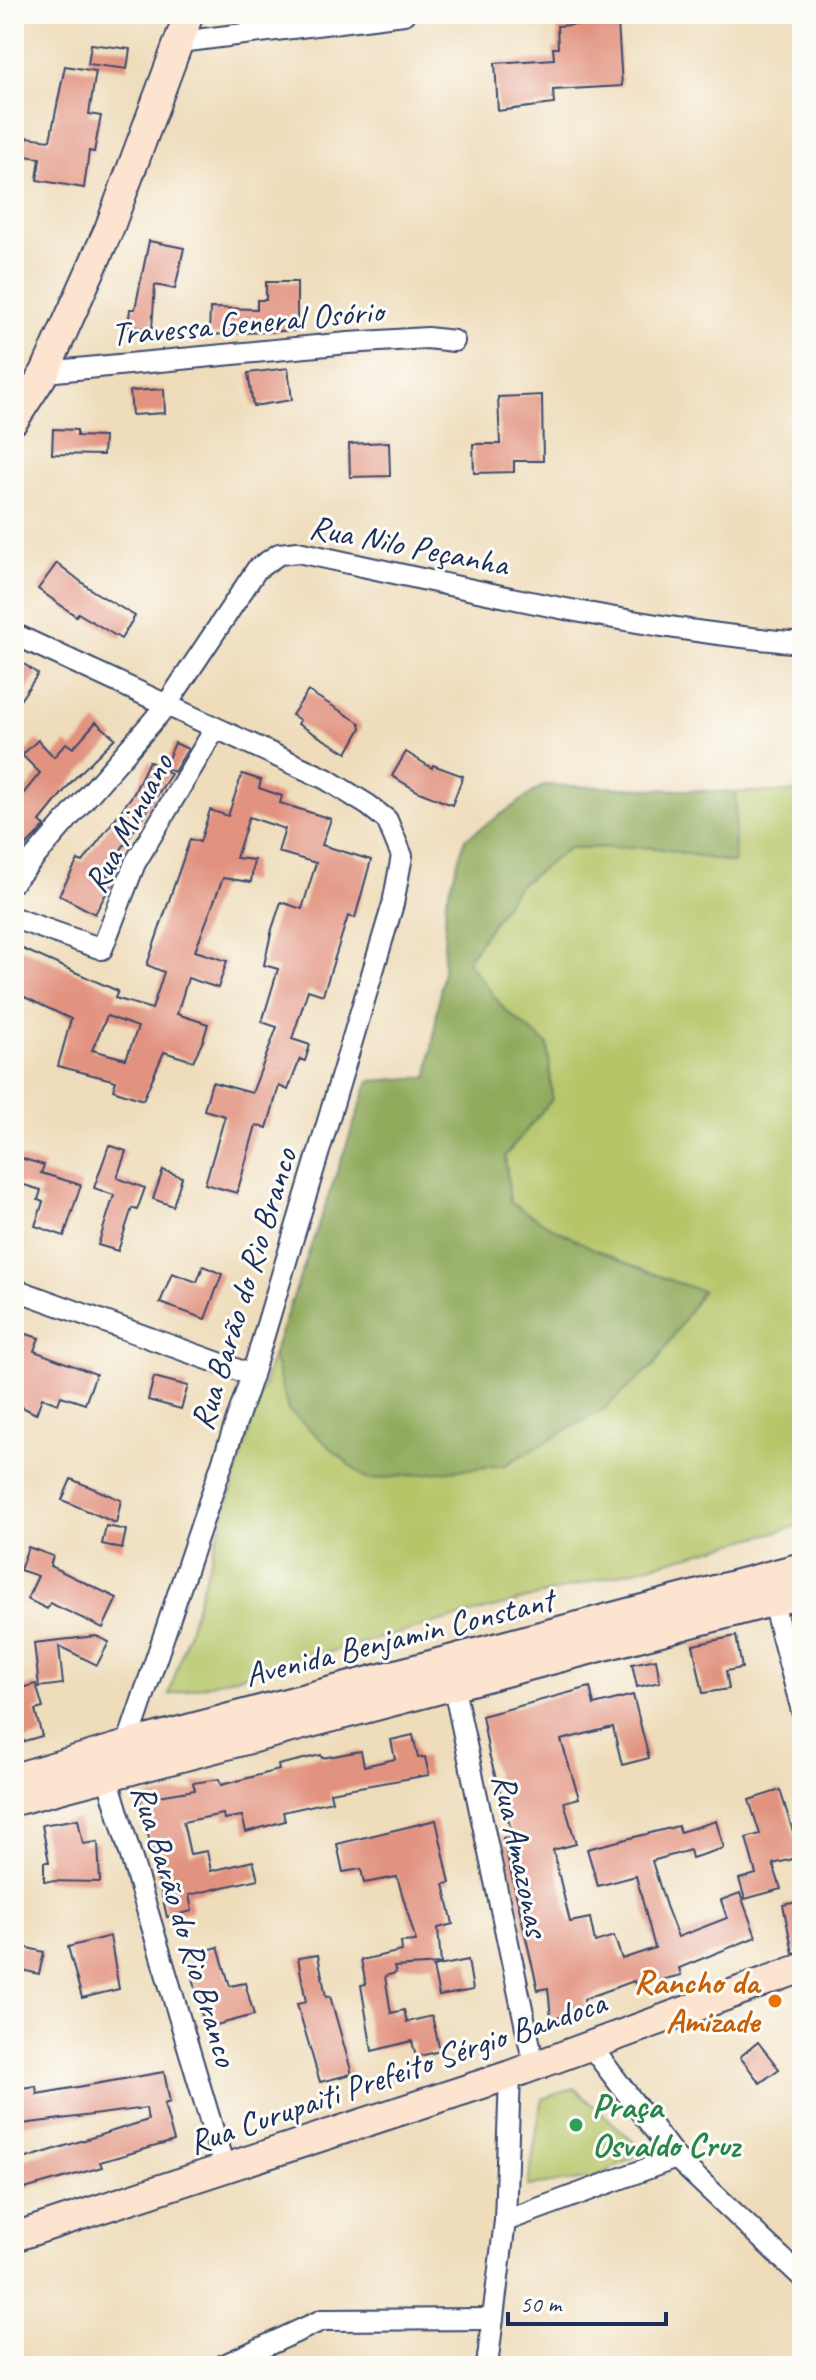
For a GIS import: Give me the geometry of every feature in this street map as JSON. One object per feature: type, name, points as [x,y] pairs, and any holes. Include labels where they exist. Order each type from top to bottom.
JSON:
[{"type":"main road","points":[[14,420],[45,372],[109,229],[189,14]]},
{"type":"main road","name":"Avenida Benjamin Constant","points":[[770,1589],[802,1567]]},
{"type":"main road","name":"Avenida Benjamin Constant","points":[[14,1801],[451,1673],[580,1628],[770,1589],[802,1594]]},
{"type":"main road","name":"Avenida Benjamin Constant","points":[[14,1778],[127,1745],[451,1673]]},
{"type":"main road","name":"Rua Curupaiti Prefeito Sérgio Bandoca","points":[[14,2237],[522,2070],[802,1968]]},
{"type":"street","points":[[180,42],[404,14]]},
{"type":"street","name":"Travessa General Osório","points":[[45,372],[348,343],[427,338],[454,341]]},
{"type":"street","name":"Rua Nilo Peçanha","points":[[14,881],[165,707],[257,569],[279,554],[298,552],[535,604],[697,632],[802,643]]},
{"type":"street","name":"Rua Barão do Rio Branco","points":[[14,634],[165,707],[326,779],[387,820],[402,856],[393,904],[252,1375],[127,1745],[107,1776],[225,2170]]},
{"type":"street","name":"Rua Minuano","points":[[14,918],[102,949],[135,863],[215,729]]},
{"type":"street","points":[[14,1289],[252,1375]]},
{"type":"street","points":[[770,1589],[802,1711]]},
{"type":"street","name":"Rua Amazonas","points":[[451,1673],[522,2070],[487,2366]]},
{"type":"street","points":[[589,2044],[676,2158],[798,2268]]},
{"type":"street","points":[[505,2221],[676,2158]]},
{"type":"street","points":[[222,2366],[322,2320],[493,2319]]},
{"type":"green space","points":[[544,785],[736,792],[734,863],[652,847],[569,848],[516,888],[467,961],[505,1010],[548,1045],[552,1099],[505,1156],[510,1202],[556,1230],[603,1253],[702,1291],[655,1364],[604,1409],[505,1465],[367,1480],[288,1410],[273,1354],[369,1081],[428,1077],[443,970],[446,901],[465,839]]},
{"type":"green space","points":[[736,792],[802,792],[802,1525],[169,1695],[273,1354],[288,1410],[702,1291],[603,1253],[556,1230],[510,1202],[505,1156],[552,1099],[548,1045],[505,1010],[467,961],[516,888],[569,848],[652,847],[734,863]]},
{"type":"green space","name":"Praça Osvaldo Cruz","points":[[574,2088],[644,2151],[595,2178],[528,2186],[542,2099]]},
{"type":"building","points":[[618,22],[622,86],[553,90],[554,104],[498,111],[495,63],[554,59],[553,48],[558,48],[557,26]]},
{"type":"building","points":[[91,44],[130,49],[127,69],[88,64]]},
{"type":"building","points":[[65,66],[96,71],[89,114],[101,116],[94,152],[89,151],[84,188],[37,180],[40,158],[24,156],[27,137],[50,140]]},
{"type":"building","points":[[149,241],[184,248],[175,289],[155,285],[152,329],[128,327],[130,309],[135,309]]},
{"type":"building","points":[[266,282],[297,282],[297,330],[209,335],[210,308],[257,309],[257,300],[266,300]]},
{"type":"building","points":[[288,368],[292,400],[253,406],[248,373]]},
{"type":"building","points":[[164,389],[165,413],[132,415],[130,391]]},
{"type":"building","points":[[542,395],[543,461],[514,461],[514,472],[474,473],[473,444],[500,444],[498,397]]},
{"type":"building","points":[[53,429],[77,430],[77,436],[104,437],[103,455],[52,454]]},
{"type":"building","points":[[389,442],[390,476],[350,477],[349,444]]},
{"type":"building","points":[[57,563],[93,591],[135,616],[121,639],[78,613],[76,616],[38,589]]},
{"type":"building","points":[[14,657],[38,674],[14,709]]},
{"type":"building","points":[[308,691],[360,723],[361,728],[347,753],[298,724],[300,720],[292,715]]},
{"type":"building","points":[[96,722],[115,738],[73,780],[40,821],[45,826],[14,859],[14,805],[40,773],[22,755],[38,740],[54,757],[66,743],[73,748]]},
{"type":"building","points":[[175,743],[188,749],[174,772],[164,767]]},
{"type":"building","points":[[406,752],[432,768],[433,765],[463,776],[452,805],[419,792],[392,776]]},
{"type":"building","points":[[149,761],[171,774],[105,874],[114,879],[95,914],[59,895],[78,860],[83,862],[134,793]]},
{"type":"building","points":[[242,774],[261,780],[259,788],[282,796],[280,803],[331,819],[322,845],[371,860],[355,918],[348,916],[323,995],[308,990],[292,1039],[310,1045],[305,1061],[300,1059],[288,1090],[279,1086],[267,1128],[256,1125],[237,1193],[205,1184],[225,1116],[204,1110],[212,1082],[252,1093],[277,1027],[262,1022],[278,969],[264,965],[272,929],[281,902],[302,909],[316,863],[278,852],[285,829],[249,817],[236,858],[254,860],[251,882],[223,878],[195,951],[227,961],[218,988],[188,978],[177,1014],[208,1024],[203,1041],[193,1061],[164,1052],[143,1100],[113,1090],[116,1081],[58,1066],[71,1019],[14,992],[14,945],[118,991],[115,998],[152,1009],[164,972],[147,965],[190,839],[200,842],[210,810],[228,816]],"holes":[[[107,1016],[138,1027],[126,1059],[92,1050]]]},
{"type":"building","points":[[109,1145],[126,1151],[117,1178],[145,1188],[137,1210],[132,1208],[118,1251],[98,1245],[114,1195],[94,1188]]},
{"type":"building","points":[[17,1157],[44,1165],[41,1173],[81,1185],[64,1236],[35,1226],[43,1202],[38,1200],[41,1190],[14,1182]]},
{"type":"building","points":[[163,1170],[182,1177],[173,1206],[153,1199]]},
{"type":"building","points":[[203,1266],[222,1274],[205,1319],[160,1303],[172,1273],[197,1282]]},
{"type":"building","points":[[14,1330],[39,1338],[34,1351],[96,1374],[85,1404],[61,1396],[58,1404],[42,1398],[36,1414],[14,1403]]},
{"type":"building","points":[[154,1377],[188,1386],[181,1409],[148,1400]]},
{"type":"building","points":[[71,1479],[121,1500],[116,1523],[62,1500]]},
{"type":"building","points":[[106,1526],[126,1530],[122,1549],[102,1544]]},
{"type":"building","points":[[28,1547],[53,1556],[50,1566],[117,1598],[103,1628],[50,1603],[47,1609],[27,1599],[38,1576],[20,1570]]},
{"type":"building","points":[[96,1636],[109,1642],[97,1665],[59,1646],[63,1684],[39,1687],[34,1643]]},
{"type":"building","points":[[736,1636],[742,1668],[726,1671],[729,1689],[703,1693],[693,1645]]},
{"type":"building","points":[[656,1659],[660,1682],[637,1687],[632,1664]]},
{"type":"building","points":[[36,1684],[43,1708],[35,1710],[42,1736],[14,1744],[14,1690]]},
{"type":"building","points":[[590,1687],[594,1705],[633,1695],[649,1758],[622,1765],[613,1727],[561,1740],[579,1798],[564,1802],[576,1844],[553,1850],[570,1922],[590,1918],[595,1942],[614,1936],[622,1959],[655,1948],[636,1876],[598,1886],[587,1849],[678,1826],[680,1832],[716,1821],[724,1848],[692,1858],[690,1850],[652,1861],[666,1906],[678,1937],[727,1918],[721,1900],[740,1893],[756,1937],[679,1968],[681,1975],[636,1986],[634,1981],[584,1999],[586,2015],[551,2018],[548,1988],[538,1990],[503,1838],[513,1836],[489,1754],[482,1716]]},
{"type":"building","points":[[413,1735],[418,1758],[425,1757],[429,1775],[330,1792],[332,1801],[283,1812],[285,1821],[246,1832],[242,1816],[224,1819],[223,1814],[183,1822],[190,1854],[207,1851],[211,1871],[253,1861],[258,1879],[189,1895],[192,1911],[167,1917],[140,1799],[195,1790],[193,1783],[219,1779],[221,1785],[279,1770],[278,1765],[321,1755],[322,1758],[361,1751],[364,1766],[395,1759],[391,1740]]},
{"type":"building","points":[[780,1790],[801,1857],[773,1864],[781,1889],[745,1899],[739,1879],[756,1874],[746,1838],[760,1834],[749,1800]]},
{"type":"building","points":[[78,1819],[83,1844],[98,1842],[100,1882],[44,1881],[44,1862],[49,1862],[42,1825]]},
{"type":"building","points":[[436,1820],[450,1883],[444,1884],[453,1924],[438,1928],[441,1964],[394,1967],[396,1973],[385,1976],[391,2013],[404,2010],[407,2022],[432,2016],[440,2051],[416,2057],[412,2041],[372,2051],[361,1985],[366,1984],[361,1960],[402,1951],[401,1942],[416,1941],[397,1877],[364,1883],[361,1869],[343,1872],[337,1844]]},
{"type":"building","points":[[802,1901],[802,1951],[793,1953],[783,1905]]},
{"type":"building","points":[[110,1936],[119,1989],[82,1998],[68,1947]]},
{"type":"building","points":[[20,1946],[44,1952],[39,1974],[14,1968]]},
{"type":"building","points":[[218,1947],[230,1986],[245,1983],[254,2015],[205,2028],[188,1956]]},
{"type":"building","points":[[318,1955],[326,1997],[330,1996],[352,2074],[320,2082],[297,2004],[306,2002],[298,1958]]},
{"type":"building","points":[[468,1960],[473,1990],[439,1996],[433,1967]]},
{"type":"building","points":[[758,2042],[779,2069],[760,2083],[740,2057]]},
{"type":"building","points":[[164,2072],[170,2102],[164,2104],[174,2141],[100,2162],[102,2167],[14,2192],[14,2162],[148,2120],[146,2108],[14,2125],[14,2089],[36,2086],[37,2094]]},
{"type":"place","name":"Rancho da Amizade","points":[[775,2001]]},
{"type":"place","name":"Praça Osvaldo Cruz","points":[[576,2125]]}]
